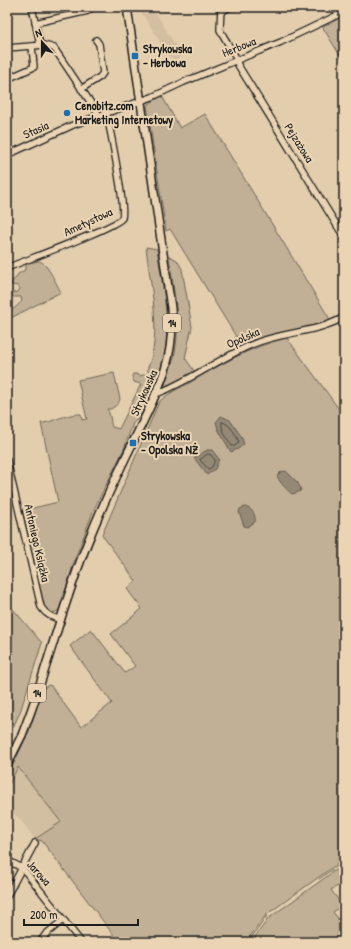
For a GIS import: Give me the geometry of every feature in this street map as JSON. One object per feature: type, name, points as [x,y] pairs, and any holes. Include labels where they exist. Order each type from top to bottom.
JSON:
[{"type":"main road","name":"Strykowska","points":[[7,765],[9,754],[31,711],[78,567],[93,527],[156,394],[164,376],[169,357],[172,323],[128,7]]},
{"type":"street","points":[[32,7],[40,45]]},
{"type":"street","points":[[35,23],[88,11],[92,7]]},
{"type":"street","points":[[221,10],[230,7]]},
{"type":"street","name":"Pejzażowa","points":[[221,10],[220,30],[236,60],[344,237]]},
{"type":"street","name":"Herbowa","points":[[141,100],[152,97],[280,42],[344,12]]},
{"type":"street","points":[[81,89],[100,77],[103,73],[99,44],[96,40]]},
{"type":"street","points":[[7,48],[40,45],[49,46],[55,50],[99,115]]},
{"type":"street","points":[[7,79],[34,67],[32,46]]},
{"type":"street","name":"Stasia","points":[[7,155],[73,125],[141,100]]},
{"type":"street","name":"Ametystowa","points":[[7,268],[88,236],[116,223],[121,219],[123,213],[119,177],[106,112]]},
{"type":"street","name":"Opolska","points":[[156,394],[174,387],[216,362],[251,344],[274,336],[332,324],[344,317]]},
{"type":"street","name":"Antoniego Książka","points":[[7,460],[41,607],[44,612],[61,620]]},
{"type":"street","points":[[7,896],[35,843]]},
{"type":"street","name":"Jarowa","points":[[7,860],[22,868],[81,942]]},
{"type":"street","points":[[40,942],[46,934],[63,920]]},
{"type":"shaded area","points":[[138,7],[152,7],[182,56],[173,62]]},
{"type":"shaded area","points":[[344,16],[344,62],[322,26]]},
{"type":"shaded area","points":[[162,96],[180,128],[205,114],[331,321],[240,343],[170,229],[166,231],[147,105]]},
{"type":"shaded area","points":[[146,247],[157,249],[165,299],[167,332],[166,348],[158,381],[147,370],[152,356],[155,325]]},
{"type":"shaded area","points":[[169,256],[177,260],[182,269],[192,327],[185,358],[195,372],[168,387],[165,384],[174,357],[177,332],[176,306]]},
{"type":"shaded area","points":[[42,262],[48,269],[61,292],[7,320],[7,311],[13,309],[22,301],[21,297],[14,297],[11,295],[18,292],[20,289],[18,286],[11,285],[12,281],[18,274],[24,271],[27,263]]},
{"type":"shaded area","points":[[287,338],[344,416],[344,859],[266,915],[246,942],[119,942],[42,841],[35,839],[61,822],[18,767],[7,788],[7,778],[29,731],[43,689],[48,685],[51,686],[81,727],[112,703],[70,646],[91,629],[125,673],[135,666],[111,634],[142,609],[127,589],[136,581],[102,535],[159,402],[174,391],[237,356],[261,346]]},
{"type":"shaded area","points":[[114,373],[120,399],[115,406],[111,409],[107,409],[112,427],[119,429],[141,384],[134,382],[132,376],[133,374],[140,376],[146,374],[154,382],[144,410],[133,423],[124,449],[94,509],[75,559],[60,609],[56,612],[50,613],[46,610],[43,603],[21,511],[58,502],[41,423],[78,414],[81,414],[82,420],[87,419],[78,380]]},
{"type":"shaded area","points":[[7,602],[42,643],[20,712],[7,741]]},
{"type":"shaded area","points":[[18,767],[61,822],[35,839],[19,818],[7,809],[7,788]]},
{"type":"shaded area","points":[[344,864],[344,882],[331,890],[342,905],[333,912],[344,926],[344,933],[329,942],[251,942],[269,918]]},
{"type":"water","points":[[221,416],[230,420],[241,436],[244,444],[231,452],[218,429],[216,422]]},
{"type":"water","points":[[207,450],[212,450],[219,459],[215,469],[207,475],[194,458]]},
{"type":"water","points":[[286,471],[298,483],[301,490],[299,492],[292,494],[280,481],[277,476],[281,472]]},
{"type":"water","points":[[245,507],[252,511],[255,517],[255,522],[247,527],[244,526],[239,512],[240,509]]},
{"type":"waterway","points":[[319,879],[344,861]]},
{"type":"waterway","points":[[248,942],[267,916]]},
{"type":"place","name":"Strykowska - Herbowa","points":[[135,56]]},
{"type":"place","name":"Cenobitz.com Marketing Internetowy","points":[[67,113]]},
{"type":"place","name":"Strykowska - Opolska NŻ","points":[[133,443]]}]
